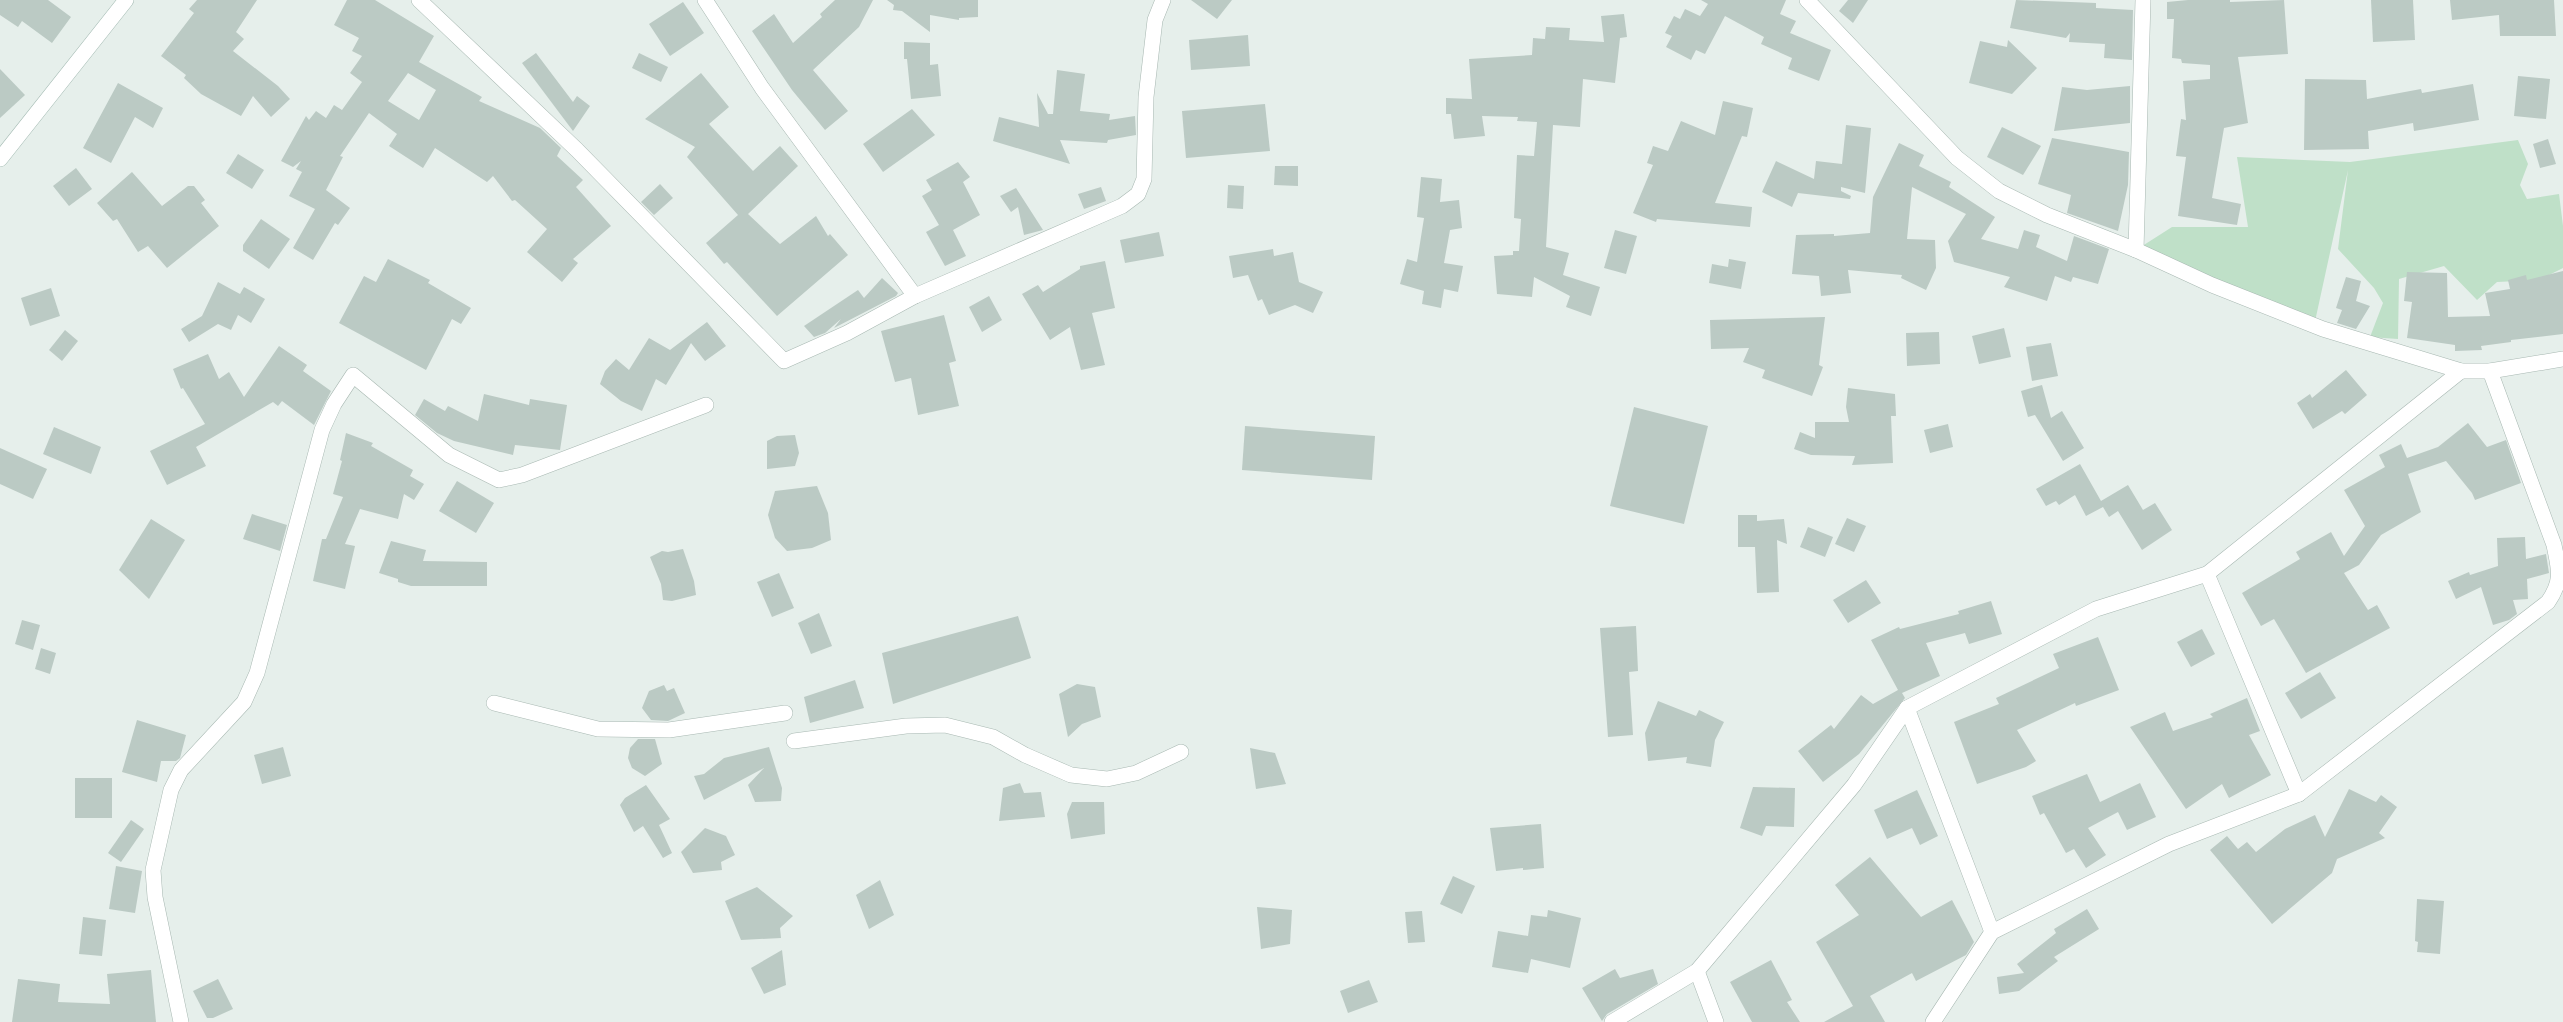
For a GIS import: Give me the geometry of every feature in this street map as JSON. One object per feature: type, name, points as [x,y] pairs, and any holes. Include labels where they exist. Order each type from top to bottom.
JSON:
[{"type":"street","points":[[0,159],[126,0]]},
{"type":"street","points":[[419,0],[577,150],[784,362],[847,333],[915,296],[1122,206],[1138,194],[1144,179],[1146,97],[1155,20],[1164,0]]},
{"type":"street","points":[[705,0],[762,88],[915,296]]},
{"type":"street","points":[[1807,0],[1957,158],[1999,192],[2046,215],[2136,250],[2212,285],[2323,329],[2461,371],[2490,371],[2563,358]]},
{"type":"street","points":[[2136,250],[2143,0]]},
{"type":"street","points":[[1612,1022],[1697,971],[1854,785],[1907,708],[2096,609],[2207,574],[2461,371]]},
{"type":"street","points":[[1933,1022],[1992,932],[2169,844],[2299,794],[2548,602],[2556,589],[2560,574],[2554,545],[2490,371]]},
{"type":"street","points":[[181,1022],[155,897],[153,870],[171,790],[181,770],[244,702],[257,673],[322,430],[334,404],[353,375],[449,455],[499,480],[522,475],[706,405]]},
{"type":"street","points":[[2207,574],[2299,794]]},
{"type":"street","points":[[494,703],[598,730],[668,730],[786,713]]},
{"type":"street","points":[[1907,708],[1992,932]]},
{"type":"street","points":[[794,741],[906,726],[945,725],[993,737],[1025,755],[1070,775],[1107,779],[1136,773],[1182,752]]},
{"type":"street","points":[[1697,971],[1716,1022]]},
{"type":"green space","points":[[2518,140],[2528,164],[2520,185],[2527,199],[2559,194],[2563,226],[2563,268],[2539,280],[2497,282],[2477,300],[2444,266],[2399,279],[2398,339],[2370,337],[2383,303],[2374,288],[2338,249],[2348,170],[2314,326],[2136,250],[2172,227],[2248,227],[2237,157],[2350,162]]},
{"type":"building","points":[[0,0],[48,0],[71,17],[52,43],[22,21],[18,27],[0,15]]},
{"type":"building","points":[[197,0],[257,0],[236,32],[244,39],[233,51],[278,86],[290,99],[271,117],[253,96],[241,116],[201,94],[184,78],[186,75],[161,56],[194,13],[189,9]]},
{"type":"building","points":[[347,0],[375,0],[434,36],[419,62],[482,97],[479,101],[540,128],[561,148],[557,156],[583,180],[576,187],[611,226],[573,259],[578,263],[562,282],[527,252],[547,229],[515,200],[512,201],[493,176],[487,182],[435,148],[423,168],[389,146],[397,134],[369,113],[340,156],[343,157],[326,190],[350,208],[338,225],[335,223],[313,260],[293,248],[315,209],[289,196],[302,172],[296,169],[301,161],[293,167],[281,161],[306,116],[309,120],[316,111],[326,118],[334,105],[342,110],[362,82],[350,73],[362,56],[352,51],[359,38],[334,25]],"holes":[[[408,73],[436,90],[419,120],[388,101]]]},
{"type":"building","points":[[835,0],[873,0],[859,27],[813,70],[848,111],[825,130],[792,90],[752,31],[774,14],[793,43],[822,17],[820,14]]},
{"type":"building","points":[[887,0],[978,0],[978,17],[959,18],[959,20],[930,15],[930,32],[902,11],[893,10],[894,5]]},
{"type":"building","points":[[1191,0],[1232,0],[1217,19]]},
{"type":"building","points":[[1701,0],[1786,0],[1780,14],[1796,21],[1790,33],[1831,50],[1819,81],[1788,69],[1792,58],[1761,44],[1764,37],[1725,16],[1705,54],[1696,50],[1691,60],[1666,47],[1672,36],[1665,33],[1674,16],[1680,19],[1685,9],[1700,16],[1708,4]]},
{"type":"building","points":[[1848,0],[1868,0],[1853,23],[1839,11]]},
{"type":"building","points":[[2016,0],[2096,3],[2096,8],[2133,10],[2132,60],[2104,58],[2105,44],[2069,42],[2070,33],[2066,38],[2010,28]]},
{"type":"building","points":[[2230,0],[2230,2],[2284,0],[2288,54],[2238,57],[2248,123],[2224,128],[2212,198],[2241,204],[2237,225],[2178,216],[2186,157],[2176,156],[2181,119],[2186,120],[2183,81],[2210,79],[2210,65],[2182,63],[2181,59],[2172,58],[2174,19],[2167,19],[2167,2]]},
{"type":"building","points":[[2371,0],[2413,0],[2415,40],[2373,42]]},
{"type":"building","points":[[2450,0],[2554,0],[2556,36],[2500,36],[2499,15],[2452,20]]},
{"type":"building","points":[[683,2],[704,33],[670,56],[649,24]]},
{"type":"building","points":[[1624,14],[1627,37],[1620,38],[1615,83],[1583,79],[1580,127],[1553,125],[1546,247],[1569,253],[1563,275],[1600,287],[1591,316],[1566,307],[1570,296],[1534,277],[1532,297],[1497,294],[1494,256],[1513,255],[1513,251],[1519,251],[1521,219],[1514,218],[1517,155],[1534,156],[1537,122],[1517,121],[1518,117],[1482,116],[1485,136],[1454,139],[1451,114],[1446,114],[1446,98],[1472,99],[1469,59],[1532,55],[1533,38],[1545,39],[1546,27],[1570,28],[1569,40],[1604,42],[1601,16]]},
{"type":"building","points":[[1248,35],[1250,66],[1191,70],[1189,40]]},
{"type":"building","points":[[2008,40],[2037,68],[2012,94],[1969,83],[1980,41],[2007,47]]},
{"type":"building","points":[[904,42],[930,43],[930,65],[938,64],[941,96],[911,99],[907,59],[904,59]]},
{"type":"building","points":[[536,53],[573,102],[577,96],[590,106],[573,131],[522,63]]},
{"type":"building","points":[[639,53],[668,67],[661,82],[632,68]]},
{"type":"building","points":[[0,69],[25,95],[0,118]]},
{"type":"building","points":[[1057,70],[1085,74],[1080,111],[1110,114],[1109,120],[1135,116],[1136,135],[1108,140],[1107,143],[1060,140],[1070,164],[993,141],[999,117],[1039,127],[1037,93],[1048,114],[1053,114]]},
{"type":"building","points":[[701,73],[729,107],[709,124],[753,171],[780,146],[798,166],[748,214],[780,244],[816,216],[828,236],[830,234],[848,255],[777,316],[727,262],[724,264],[706,243],[738,215],[687,157],[695,147],[645,119]]},
{"type":"building","points":[[2518,76],[2550,79],[2546,119],[2514,116]]},
{"type":"building","points":[[2305,79],[2366,80],[2367,99],[2421,89],[2422,93],[2473,84],[2479,120],[2414,131],[2413,123],[2368,131],[2369,149],[2304,150]]},
{"type":"building","points":[[118,83],[163,108],[153,128],[135,117],[111,163],[83,148]]},
{"type":"building","points":[[2130,86],[2130,123],[2054,131],[2062,87],[2087,90]]},
{"type":"building","points":[[1723,101],[1753,108],[1747,137],[1742,136],[1715,203],[1752,207],[1750,227],[1657,219],[1656,222],[1633,213],[1653,165],[1647,163],[1653,146],[1668,151],[1681,121],[1715,135]]},
{"type":"building","points":[[1265,104],[1270,151],[1186,158],[1182,111]]},
{"type":"building","points":[[912,109],[935,135],[883,172],[863,144]]},
{"type":"building","points":[[1846,125],[1871,128],[1865,193],[1841,187],[1841,191],[1851,196],[1850,199],[1798,193],[1792,207],[1762,192],[1776,161],[1814,179],[1816,161],[1842,164]]},
{"type":"building","points":[[2002,127],[2041,146],[2023,175],[1987,157]]},
{"type":"building","points":[[2052,138],[2129,152],[2128,185],[2118,231],[2067,213],[2071,195],[2038,184]]},
{"type":"building","points":[[2548,139],[2556,164],[2540,168],[2533,144]]},
{"type":"building","points":[[1899,143],[1924,155],[1919,166],[1951,182],[1949,187],[1995,217],[1981,239],[2018,249],[2024,230],[2040,235],[2036,247],[2067,261],[2074,236],[2109,249],[2098,284],[2073,277],[2071,282],[2055,276],[2047,301],[2004,287],[2010,277],[1954,262],[1948,241],[1966,214],[1912,187],[1907,239],[1935,240],[1936,268],[1926,290],[1901,278],[1902,275],[1848,270],[1851,293],[1821,296],[1819,276],[1792,274],[1796,235],[1834,234],[1834,236],[1870,233],[1873,197]]},
{"type":"building","points":[[238,154],[264,170],[252,189],[226,173]]},
{"type":"building","points":[[958,162],[970,177],[963,182],[980,215],[953,230],[966,256],[945,266],[926,232],[939,225],[922,196],[932,190],[926,180]]},
{"type":"building","points":[[1275,166],[1298,166],[1298,186],[1274,185]]},
{"type":"building","points":[[76,168],[92,189],[69,206],[53,186]]},
{"type":"building","points":[[132,172],[162,206],[188,186],[194,186],[205,200],[201,203],[219,226],[167,268],[148,246],[138,252],[117,219],[113,221],[97,203]]},
{"type":"building","points":[[1421,177],[1442,179],[1440,202],[1459,200],[1462,228],[1450,230],[1444,263],[1463,266],[1458,292],[1444,289],[1441,308],[1422,304],[1424,291],[1400,284],[1407,259],[1417,262],[1424,218],[1417,217]]},
{"type":"building","points":[[660,184],[673,198],[654,215],[641,202]]},
{"type":"building","points":[[1228,185],[1244,186],[1243,209],[1227,208]]},
{"type":"building","points":[[1101,187],[1106,201],[1084,209],[1078,194]]},
{"type":"building","points":[[1016,188],[1043,230],[1024,235],[1018,207],[1011,212],[1000,196]]},
{"type":"building","points":[[261,219],[290,239],[269,269],[243,251],[243,245]]},
{"type":"building","points":[[1615,230],[1637,236],[1626,274],[1604,268]]},
{"type":"building","points":[[1159,232],[1164,256],[1125,263],[1120,240]]},
{"type":"building","points":[[1273,249],[1274,256],[1293,252],[1299,282],[1323,292],[1313,313],[1295,305],[1269,315],[1262,299],[1258,301],[1248,275],[1233,278],[1229,256]]},
{"type":"building","points":[[388,259],[430,280],[428,283],[471,308],[461,324],[452,319],[426,370],[339,323],[364,276],[376,282]]},
{"type":"building","points":[[1729,259],[1746,262],[1741,289],[1709,283],[1712,264],[1728,267]]},
{"type":"building","points":[[1105,261],[1115,308],[1092,313],[1105,365],[1081,370],[1070,327],[1050,340],[1022,294],[1038,285],[1043,292],[1080,269],[1080,266]]},
{"type":"building","points":[[2563,271],[2563,334],[2511,340],[2511,342],[2481,346],[2482,350],[2455,351],[2455,345],[2407,338],[2412,302],[2404,301],[2407,272],[2447,273],[2448,317],[2490,316],[2485,293],[2510,289],[2508,280],[2526,275],[2527,280]]},
{"type":"building","points":[[2346,277],[2361,281],[2356,301],[2370,306],[2356,329],[2337,323],[2342,310],[2336,308]]},
{"type":"building","points":[[882,278],[898,293],[896,296],[834,328],[841,319],[825,333],[814,337],[804,326],[858,290],[864,298]]},
{"type":"building","points":[[218,282],[240,294],[244,287],[265,299],[251,323],[238,315],[231,330],[218,324],[189,342],[181,329],[202,316]]},
{"type":"building","points":[[51,288],[60,316],[30,326],[21,298]]},
{"type":"building","points":[[989,296],[1002,320],[982,332],[969,307]]},
{"type":"building","points":[[944,315],[956,361],[949,363],[959,406],[918,415],[911,378],[895,382],[881,331]]},
{"type":"building","points":[[1825,317],[1819,365],[1823,367],[1812,396],[1762,378],[1765,370],[1743,362],[1749,348],[1711,349],[1710,320]]},
{"type":"building","points":[[707,322],[726,346],[705,361],[691,343],[666,385],[656,379],[642,411],[621,401],[600,384],[605,371],[616,359],[629,370],[649,338],[670,350]]},
{"type":"building","points":[[2004,328],[2011,357],[1979,364],[1972,336]]},
{"type":"building","points":[[65,330],[78,341],[62,361],[49,350]]},
{"type":"building","points":[[1939,332],[1940,364],[1907,366],[1906,333]]},
{"type":"building","points":[[2051,343],[2058,376],[2032,381],[2026,347]]},
{"type":"building","points":[[279,346],[307,365],[303,371],[331,391],[314,425],[282,401],[278,406],[273,402],[196,447],[206,466],[167,485],[150,451],[205,424],[183,388],[181,389],[173,369],[208,354],[219,379],[229,372],[244,397]]},
{"type":"building","points":[[2346,370],[2367,395],[2345,414],[2342,411],[2313,429],[2297,403],[2310,394],[2312,398]]},
{"type":"building","points":[[2042,385],[2051,418],[2062,411],[2084,448],[2063,461],[2035,415],[2028,417],[2021,391]]},
{"type":"building","points":[[1848,388],[1895,394],[1896,416],[1891,416],[1893,463],[1852,465],[1855,456],[1811,455],[1794,449],[1800,432],[1815,438],[1815,422],[1849,422],[1846,407]]},
{"type":"building","points":[[484,394],[529,405],[530,399],[567,405],[560,450],[515,445],[513,455],[454,441],[437,433],[415,415],[424,399],[445,411],[448,406],[478,421]]},
{"type":"building","points":[[1634,407],[1708,426],[1684,524],[1610,506]]},
{"type":"building","points":[[2468,423],[2487,447],[2506,440],[2521,483],[2475,500],[2472,493],[2446,461],[2408,474],[2421,512],[2381,535],[2359,565],[2344,573],[2368,610],[2377,605],[2390,628],[2306,673],[2274,619],[2261,626],[2242,593],[2300,559],[2296,552],[2331,532],[2344,556],[2365,526],[2344,490],[2385,467],[2379,455],[2401,444],[2407,458],[2438,447]]},
{"type":"building","points":[[1948,424],[1953,447],[1930,453],[1924,430]]},
{"type":"building","points":[[1245,426],[1375,436],[1372,480],[1242,470]]},
{"type":"building","points":[[54,427],[101,447],[91,474],[43,454]]},
{"type":"building","points":[[346,433],[373,443],[371,446],[413,470],[410,476],[424,484],[414,500],[404,494],[398,519],[360,509],[345,544],[355,546],[345,589],[313,581],[322,539],[326,539],[343,497],[333,494],[342,461],[340,460]]},
{"type":"building","points":[[795,435],[799,453],[795,466],[767,469],[767,441],[777,436]]},
{"type":"building","points":[[0,448],[47,469],[33,499],[0,484]]},
{"type":"building","points":[[2080,464],[2101,501],[2128,485],[2143,510],[2155,503],[2172,530],[2142,550],[2118,511],[2109,517],[2103,507],[2086,516],[2075,495],[2059,505],[2056,501],[2046,506],[2036,489]]},
{"type":"building","points":[[457,481],[494,503],[476,533],[439,511]]},
{"type":"building","points":[[817,486],[828,513],[831,540],[812,548],[787,551],[775,538],[768,515],[775,491]]},
{"type":"building","points":[[252,514],[287,525],[280,551],[243,539]]},
{"type":"building","points":[[1738,515],[1757,515],[1757,521],[1784,519],[1787,544],[1777,540],[1779,592],[1757,593],[1755,547],[1738,547]]},
{"type":"building","points":[[1847,518],[1866,526],[1854,552],[1835,544]]},
{"type":"building","points":[[151,519],[185,540],[149,599],[119,570]]},
{"type":"building","points":[[1808,527],[1833,537],[1825,557],[1800,547]]},
{"type":"building","points":[[2525,537],[2526,559],[2546,554],[2549,573],[2527,579],[2528,599],[2513,600],[2517,614],[2509,620],[2493,625],[2481,587],[2456,599],[2448,581],[2469,572],[2470,575],[2498,566],[2497,538]]},
{"type":"building","points":[[391,541],[426,550],[423,561],[487,562],[487,586],[411,586],[398,582],[398,579],[379,573]]},
{"type":"building","points":[[683,549],[694,581],[696,595],[672,601],[663,600],[661,584],[650,557],[662,551],[668,552]]},
{"type":"building","points":[[779,573],[794,608],[772,617],[757,582]]},
{"type":"building","points":[[1866,580],[1881,603],[1848,623],[1833,600]]},
{"type":"building","points":[[1991,601],[2002,634],[1969,644],[1965,633],[1926,643],[1940,676],[1902,693],[1905,698],[1859,754],[1823,782],[1798,751],[1831,725],[1834,729],[1861,695],[1873,704],[1898,690],[1871,640],[1899,627],[1900,629],[1959,614],[1958,611]]},
{"type":"building","points":[[819,613],[832,646],[811,654],[798,623]]},
{"type":"building","points":[[1018,616],[1031,658],[893,704],[882,653]]},
{"type":"building","points":[[22,620],[40,625],[33,650],[15,644]]},
{"type":"building","points":[[1636,626],[1638,671],[1629,672],[1633,735],[1608,737],[1600,628]]},
{"type":"building","points":[[2202,629],[2215,654],[2191,667],[2177,642]]},
{"type":"building","points":[[2098,637],[2119,690],[2076,706],[2075,703],[2017,730],[2036,761],[2026,767],[1977,784],[1954,722],[1999,704],[1996,698],[2059,668],[2053,654]]},
{"type":"building","points":[[41,648],[56,653],[50,674],[35,669]]},
{"type":"building","points":[[2320,672],[2336,698],[2301,719],[2285,693]]},
{"type":"building","points":[[855,680],[864,708],[810,723],[804,697]]},
{"type":"building","points":[[1077,684],[1095,687],[1101,717],[1082,724],[1068,737],[1059,694]]},
{"type":"building","points":[[664,685],[667,691],[674,688],[685,713],[668,721],[651,720],[642,708],[649,691]]},
{"type":"building","points":[[2247,698],[2260,731],[2249,735],[2271,775],[2229,798],[2222,784],[2186,809],[2130,727],[2165,712],[2173,731],[2213,717],[2210,714]]},
{"type":"building","points":[[1658,701],[1696,716],[1699,710],[1724,722],[1715,740],[1711,767],[1686,763],[1687,757],[1648,761],[1645,733]]},
{"type":"building","points":[[137,720],[186,735],[180,758],[176,761],[161,761],[157,782],[122,772]]},
{"type":"building","points":[[638,739],[655,739],[662,764],[645,776],[632,768],[628,758],[630,748]]},
{"type":"building","points":[[283,747],[291,776],[262,784],[254,755]]},
{"type":"building","points":[[769,747],[782,788],[781,801],[755,802],[748,785],[764,768],[704,800],[694,776],[704,774],[724,758]]},
{"type":"building","points":[[1250,748],[1275,753],[1286,784],[1256,789]]},
{"type":"building","points":[[2087,774],[2100,802],[2140,783],[2156,817],[2127,830],[2118,812],[2088,828],[2106,855],[2086,868],[2074,849],[2066,853],[2044,813],[2040,815],[2032,796]]},
{"type":"building","points":[[75,778],[112,778],[112,818],[75,818]]},
{"type":"building","points":[[1020,783],[1024,793],[1041,792],[1045,817],[999,821],[1003,788]]},
{"type":"building","points":[[646,785],[670,819],[659,825],[672,853],[663,858],[643,826],[634,832],[620,805],[625,798]]},
{"type":"building","points":[[1753,787],[1795,788],[1794,827],[1766,826],[1762,836],[1740,828]]},
{"type":"building","points":[[2349,789],[2376,802],[2381,795],[2397,807],[2379,833],[2385,838],[2337,859],[2332,873],[2272,924],[2210,850],[2227,836],[2238,849],[2247,842],[2256,852],[2285,829],[2315,815],[2325,837]]},
{"type":"building","points":[[1917,790],[1938,836],[1920,845],[1912,828],[1887,839],[1874,810]]},
{"type":"building","points":[[1072,802],[1104,802],[1105,834],[1071,839],[1067,814]]},
{"type":"building","points":[[131,820],[144,829],[121,862],[108,853]]},
{"type":"building","points":[[1541,824],[1544,868],[1496,871],[1490,828]]},
{"type":"building","points":[[705,828],[726,836],[735,855],[721,862],[722,870],[693,873],[681,852]]},
{"type":"building","points":[[1870,857],[1921,917],[1952,900],[1974,942],[1966,955],[1916,981],[1912,973],[1870,996],[1885,1022],[1824,1022],[1853,1006],[1816,942],[1859,915],[1835,885]]},
{"type":"building","points":[[116,866],[142,871],[135,913],[109,909]]},
{"type":"building","points":[[1453,876],[1475,886],[1462,914],[1440,904]]},
{"type":"building","points":[[880,880],[894,915],[869,929],[856,895]]},
{"type":"building","points":[[757,887],[793,916],[780,928],[781,938],[741,940],[725,901]]},
{"type":"building","points":[[2417,899],[2444,901],[2440,954],[2417,952],[2418,942],[2415,941]]},
{"type":"building","points":[[1257,907],[1292,910],[1290,944],[1261,949]]},
{"type":"building","points":[[2087,909],[2099,929],[2054,957],[2058,961],[2019,991],[1999,994],[1997,977],[2024,973],[2017,964],[2056,933],[2054,929]]},
{"type":"building","points":[[1548,910],[1581,918],[1570,968],[1531,959],[1528,973],[1492,967],[1498,931],[1528,936],[1531,915],[1547,917]]},
{"type":"building","points":[[1422,911],[1425,942],[1408,943],[1405,912]]},
{"type":"building","points":[[83,917],[106,920],[102,956],[79,954]]},
{"type":"building","points":[[782,950],[786,985],[764,994],[751,968]]},
{"type":"building","points":[[1771,960],[1792,1000],[1787,1002],[1800,1022],[1752,1022],[1730,982]]},
{"type":"building","points":[[1615,969],[1620,978],[1653,969],[1658,984],[1607,1014],[1602,1021],[1582,988]]},
{"type":"building","points":[[151,970],[156,1022],[12,1022],[18,979],[60,984],[58,1002],[110,1004],[107,974]]},
{"type":"building","points":[[218,979],[233,1009],[213,1018],[207,1018],[193,991]]},
{"type":"building","points":[[1369,980],[1378,1002],[1348,1013],[1340,991]]}]
